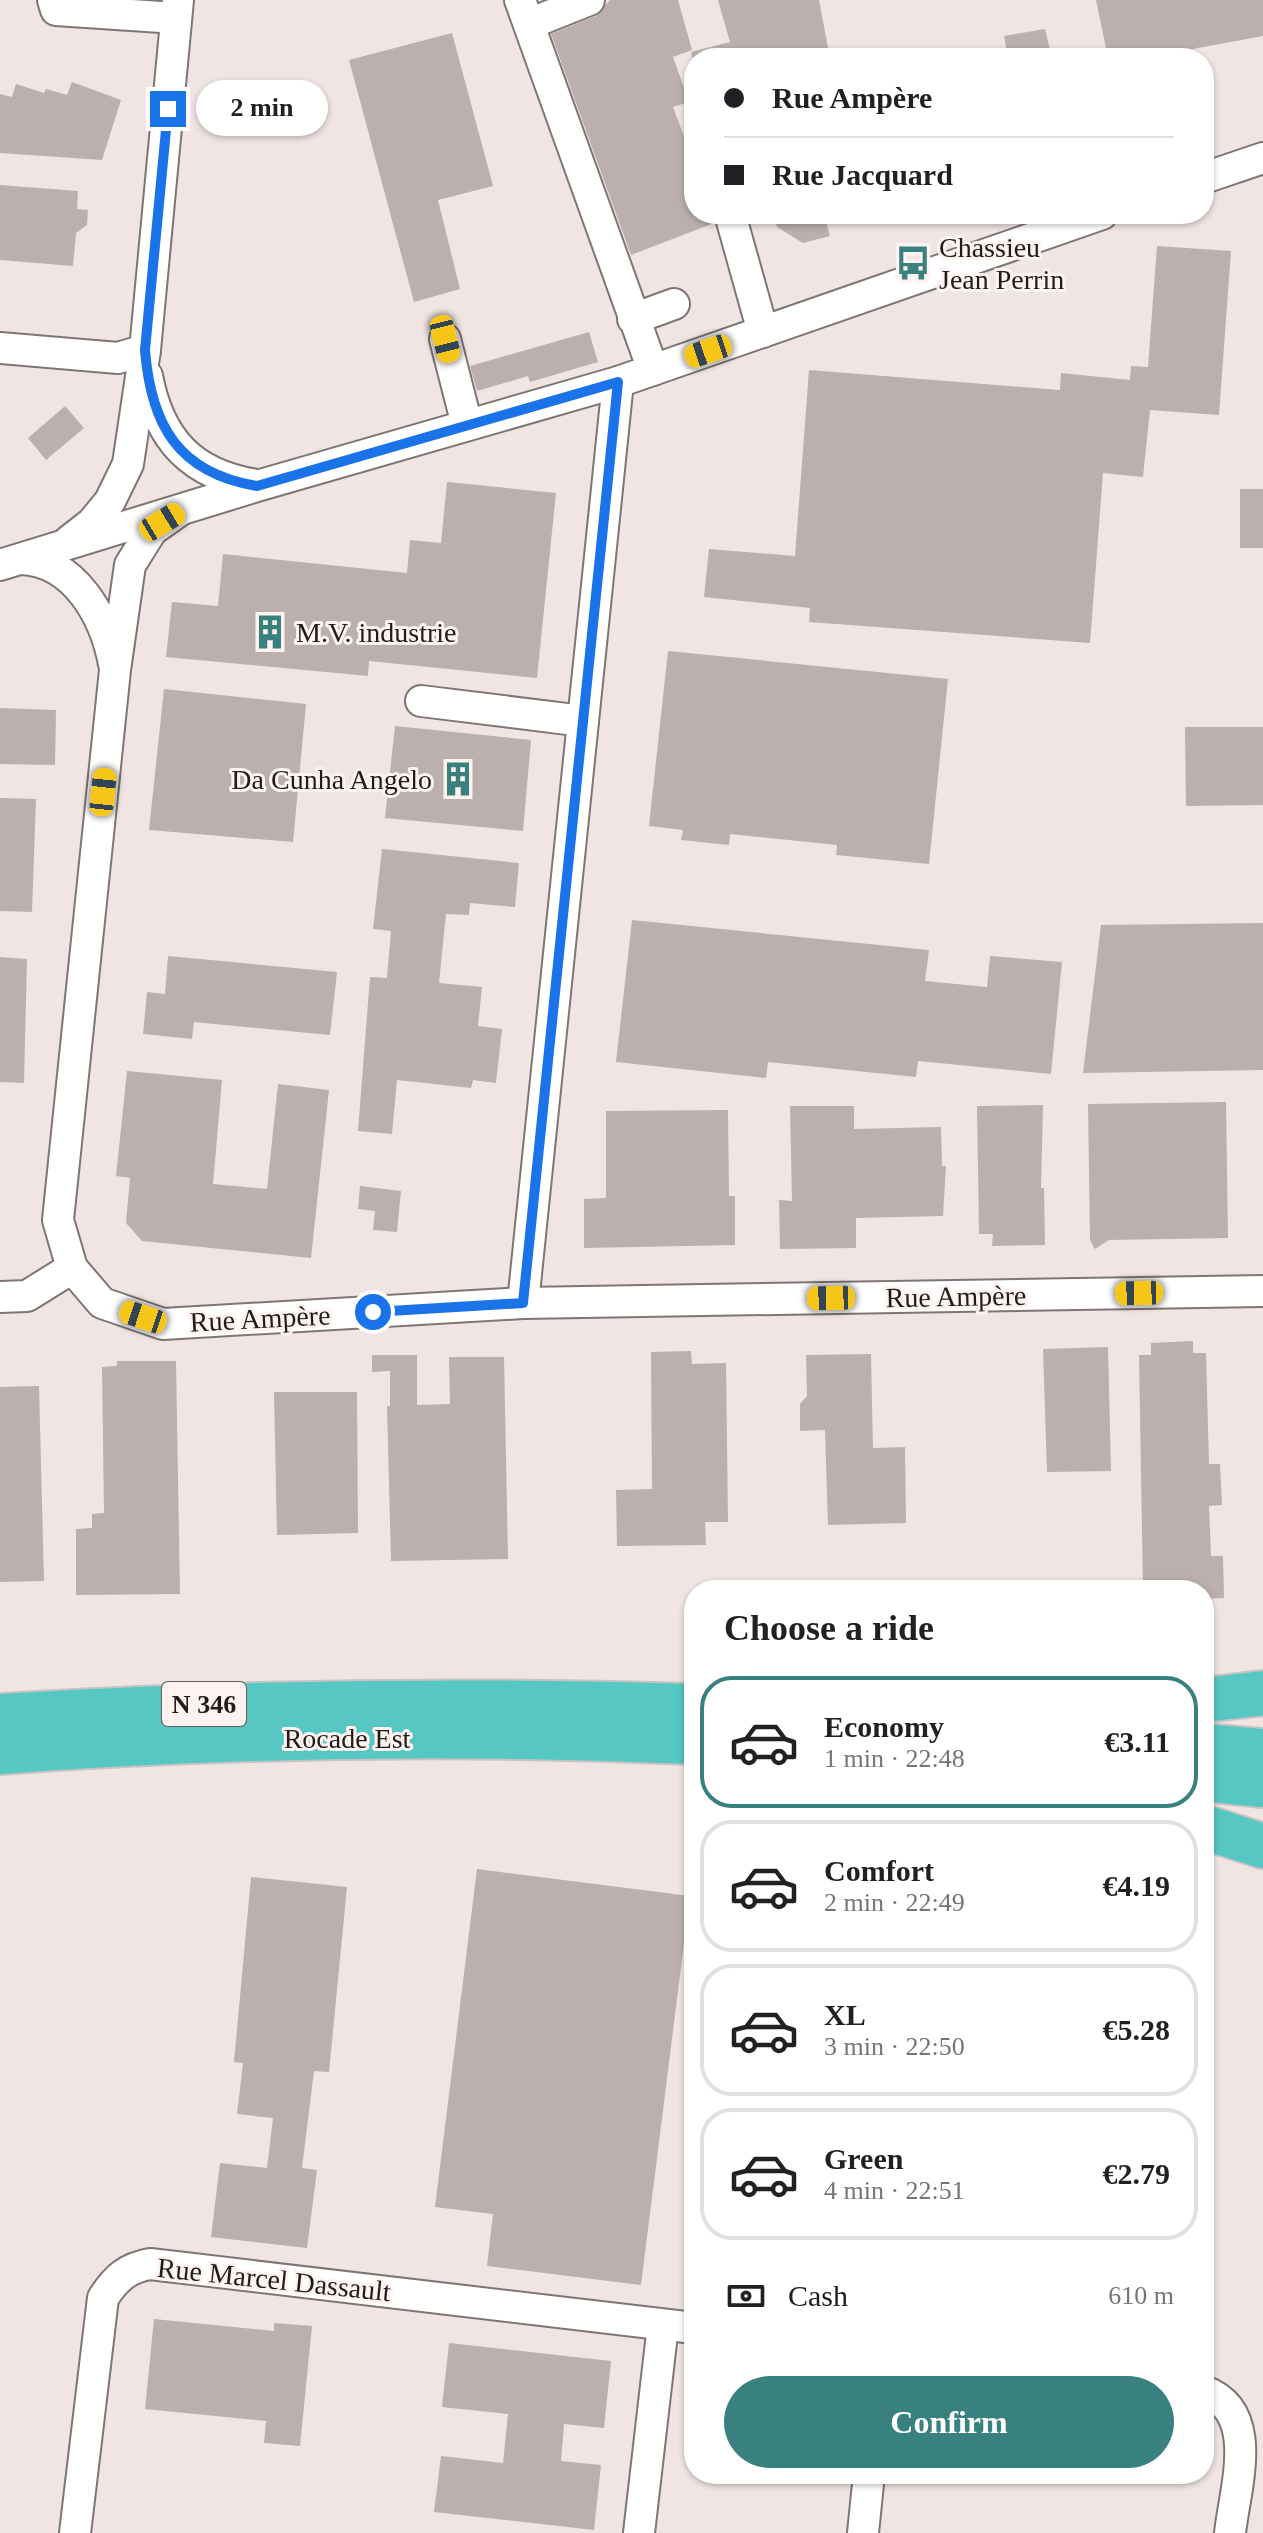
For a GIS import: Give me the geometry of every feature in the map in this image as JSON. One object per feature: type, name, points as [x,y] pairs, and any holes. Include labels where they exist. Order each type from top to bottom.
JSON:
[{"type":"highway","points":[[1214,1699],[1263,1693]]},
{"type":"highway","name":"Rocade Est","points":[[0,1716],[195,1705],[370,1701],[684,1706]]},
{"type":"highway","name":"Rocade Est","points":[[0,1752],[136,1742],[305,1737],[684,1742]]},
{"type":"highway","points":[[1214,1747],[1263,1751]]},
{"type":"highway","points":[[1214,1780],[1263,1785]]},
{"type":"highway","points":[[1214,1830],[1263,1846]]},
{"type":"street","points":[[53,0],[56,10],[177,9],[145,350],[122,480],[92,523],[56,548]]},
{"type":"street","points":[[589,0],[524,12],[653,370]]},
{"type":"street","points":[[1214,175],[1263,158]]},
{"type":"street","points":[[733,224],[763,332]]},
{"type":"street","points":[[10,562],[257,486],[618,382],[1073,224]]},
{"type":"street","points":[[633,319],[674,304]]},
{"type":"street","points":[[445,339],[467,425]]},
{"type":"street","points":[[0,348],[118,358],[145,350]]},
{"type":"street","points":[[145,350],[155,411],[169,439],[209,471],[257,486]]},
{"type":"street","points":[[523,1303],[618,382]]},
{"type":"street","name":"Rue Ampère","points":[[179,511],[152,530],[130,565],[115,670],[58,1220],[72,1268],[102,1303],[163,1324],[523,1303],[1263,1291]]},
{"type":"street","name":"Rue Ampère","points":[[10,562],[47,564],[78,585],[102,626],[115,670]]},
{"type":"street","points":[[421,701],[583,721]]},
{"type":"street","points":[[0,1297],[27,1296],[72,1268]]},
{"type":"street","name":"Rue Marcel Dassault","points":[[75,2533],[103,2298],[115,2280],[132,2267],[150,2264],[684,2327]]},
{"type":"street","points":[[639,2533],[663,2325]]},
{"type":"street","points":[[1214,2395],[1232,2410],[1241,2434],[1230,2533]]},
{"type":"street","points":[[863,2533],[868,2484]]},
{"type":"building","points":[[610,0],[678,0],[691,48],[684,48],[684,53],[673,57],[684,88],[684,104],[673,107],[684,136],[684,224],[711,224],[631,255],[551,34],[596,16]]},
{"type":"building","points":[[718,0],[819,0],[828,48],[707,48],[730,42]]},
{"type":"building","points":[[1096,0],[1263,0],[1263,36],[1198,48],[1106,48]]},
{"type":"building","points":[[1045,29],[1050,48],[1006,48],[1004,36]]},
{"type":"building","points":[[452,33],[493,186],[438,200],[460,289],[414,302],[349,60]]},
{"type":"building","points":[[72,82],[121,100],[102,160],[0,153],[0,94],[12,97],[16,84],[44,93],[46,89],[67,95]]},
{"type":"building","points":[[0,185],[78,191],[77,209],[88,210],[87,225],[76,233],[73,266],[0,260]]},
{"type":"building","points":[[776,224],[827,224],[830,236],[803,243]]},
{"type":"building","points":[[1157,246],[1231,251],[1219,415],[1150,410],[1143,477],[1103,473],[1090,643],[809,622],[810,608],[704,597],[709,549],[795,556],[809,370],[1060,390],[1061,373],[1130,380],[1131,366],[1148,367]]},
{"type":"building","points":[[589,332],[598,362],[530,382],[528,376],[477,391],[470,366]]},
{"type":"building","points":[[65,406],[84,428],[46,460],[28,438]]},
{"type":"building","points":[[447,482],[556,493],[537,678],[369,661],[368,676],[166,657],[172,602],[218,606],[223,554],[407,573],[410,540],[441,543]]},
{"type":"building","points":[[1240,489],[1263,489],[1263,548],[1240,548]]},
{"type":"building","points":[[668,651],[948,679],[929,864],[836,855],[837,845],[730,834],[729,845],[681,840],[683,830],[649,826]]},
{"type":"building","points":[[164,689],[306,704],[293,842],[149,830]]},
{"type":"building","points":[[0,708],[56,710],[55,765],[0,764]]},
{"type":"building","name":"Da Cunha Angelo","points":[[395,726],[531,740],[523,831],[385,818]]},
{"type":"building","points":[[1185,727],[1263,727],[1263,805],[1186,806]]},
{"type":"building","points":[[0,798],[36,799],[32,912],[0,911]]},
{"type":"building","points":[[382,849],[519,863],[515,907],[470,903],[469,915],[446,914],[439,983],[482,987],[478,1026],[502,1029],[496,1083],[473,1080],[471,1088],[397,1080],[392,1134],[358,1131],[370,977],[387,978],[391,931],[373,929]]},
{"type":"building","points":[[632,920],[929,950],[925,981],[987,987],[990,956],[1062,962],[1051,1074],[918,1061],[916,1077],[768,1062],[766,1078],[616,1062]]},
{"type":"building","points":[[1263,923],[1263,1070],[1083,1073],[1101,925]]},
{"type":"building","points":[[168,956],[337,972],[330,1035],[194,1022],[192,1039],[143,1034],[147,992],[165,994]]},
{"type":"building","points":[[0,957],[27,959],[24,1083],[0,1082]]},
{"type":"building","points":[[127,1071],[222,1080],[213,1184],[267,1189],[278,1084],[329,1090],[311,1258],[142,1241],[126,1223],[130,1178],[116,1176]]},
{"type":"building","points":[[1226,1102],[1228,1238],[1109,1240],[1095,1249],[1090,1240],[1088,1104]]},
{"type":"building","points":[[1043,1105],[1041,1188],[1044,1188],[1045,1245],[992,1246],[993,1234],[979,1234],[977,1106]]},
{"type":"building","points":[[790,1106],[854,1106],[854,1129],[941,1127],[942,1166],[946,1166],[943,1216],[856,1218],[856,1248],[780,1249],[779,1200],[792,1201]]},
{"type":"building","points":[[728,1110],[729,1196],[735,1196],[735,1245],[584,1248],[584,1199],[606,1198],[606,1111]]},
{"type":"building","points":[[360,1186],[401,1191],[397,1232],[373,1230],[375,1211],[358,1209]]},
{"type":"building","points":[[1193,1341],[1193,1353],[1206,1353],[1209,1464],[1220,1464],[1222,1505],[1209,1506],[1211,1556],[1223,1556],[1224,1598],[1214,1598],[1214,1580],[1143,1580],[1139,1355],[1151,1355],[1151,1343]]},
{"type":"building","points":[[1108,1347],[1111,1471],[1047,1472],[1043,1349]]},
{"type":"building","points":[[691,1351],[692,1364],[726,1363],[728,1522],[705,1522],[706,1545],[617,1546],[616,1490],[652,1489],[651,1352]]},
{"type":"building","points":[[871,1354],[873,1448],[905,1447],[906,1523],[828,1525],[825,1430],[800,1431],[800,1404],[807,1396],[806,1355]]},
{"type":"building","points":[[372,1355],[417,1355],[417,1405],[450,1404],[449,1357],[504,1357],[508,1559],[391,1561],[387,1406],[390,1406],[390,1371],[372,1372]]},
{"type":"building","points":[[117,1361],[176,1361],[180,1594],[76,1595],[76,1529],[92,1528],[92,1514],[104,1513],[102,1367],[117,1366]]},
{"type":"building","points":[[39,1386],[44,1581],[0,1582],[0,1387]]},
{"type":"building","points":[[274,1392],[357,1392],[358,1533],[277,1535]]},
{"type":"building","points":[[477,1869],[684,1895],[684,1944],[641,2285],[487,2266],[493,2214],[435,2207]]},
{"type":"building","points":[[251,1877],[347,1887],[329,2072],[314,2071],[302,2168],[317,2170],[307,2248],[211,2237],[220,2163],[267,2168],[273,2118],[237,2114],[243,2063],[234,2062]]},
{"type":"building","points":[[154,2319],[274,2331],[274,2323],[312,2326],[300,2446],[264,2443],[266,2421],[145,2409]]},
{"type":"building","points":[[449,2343],[611,2361],[604,2428],[564,2424],[561,2461],[601,2465],[594,2530],[434,2512],[441,2456],[503,2463],[508,2414],[442,2407]]},
{"type":"place","name":"Chassieu Jean Perrin","points":[[913,263]]},
{"type":"place","name":"M.V. industrie","points":[[270,632]]},
{"type":"place","name":"Da Cunha Angelo","points":[[458,779]]},
{"type":"route","points":[[168,109],[145,350],[147,376],[155,411],[169,439],[209,471],[257,486],[618,382],[523,1303],[373,1312]]}]
